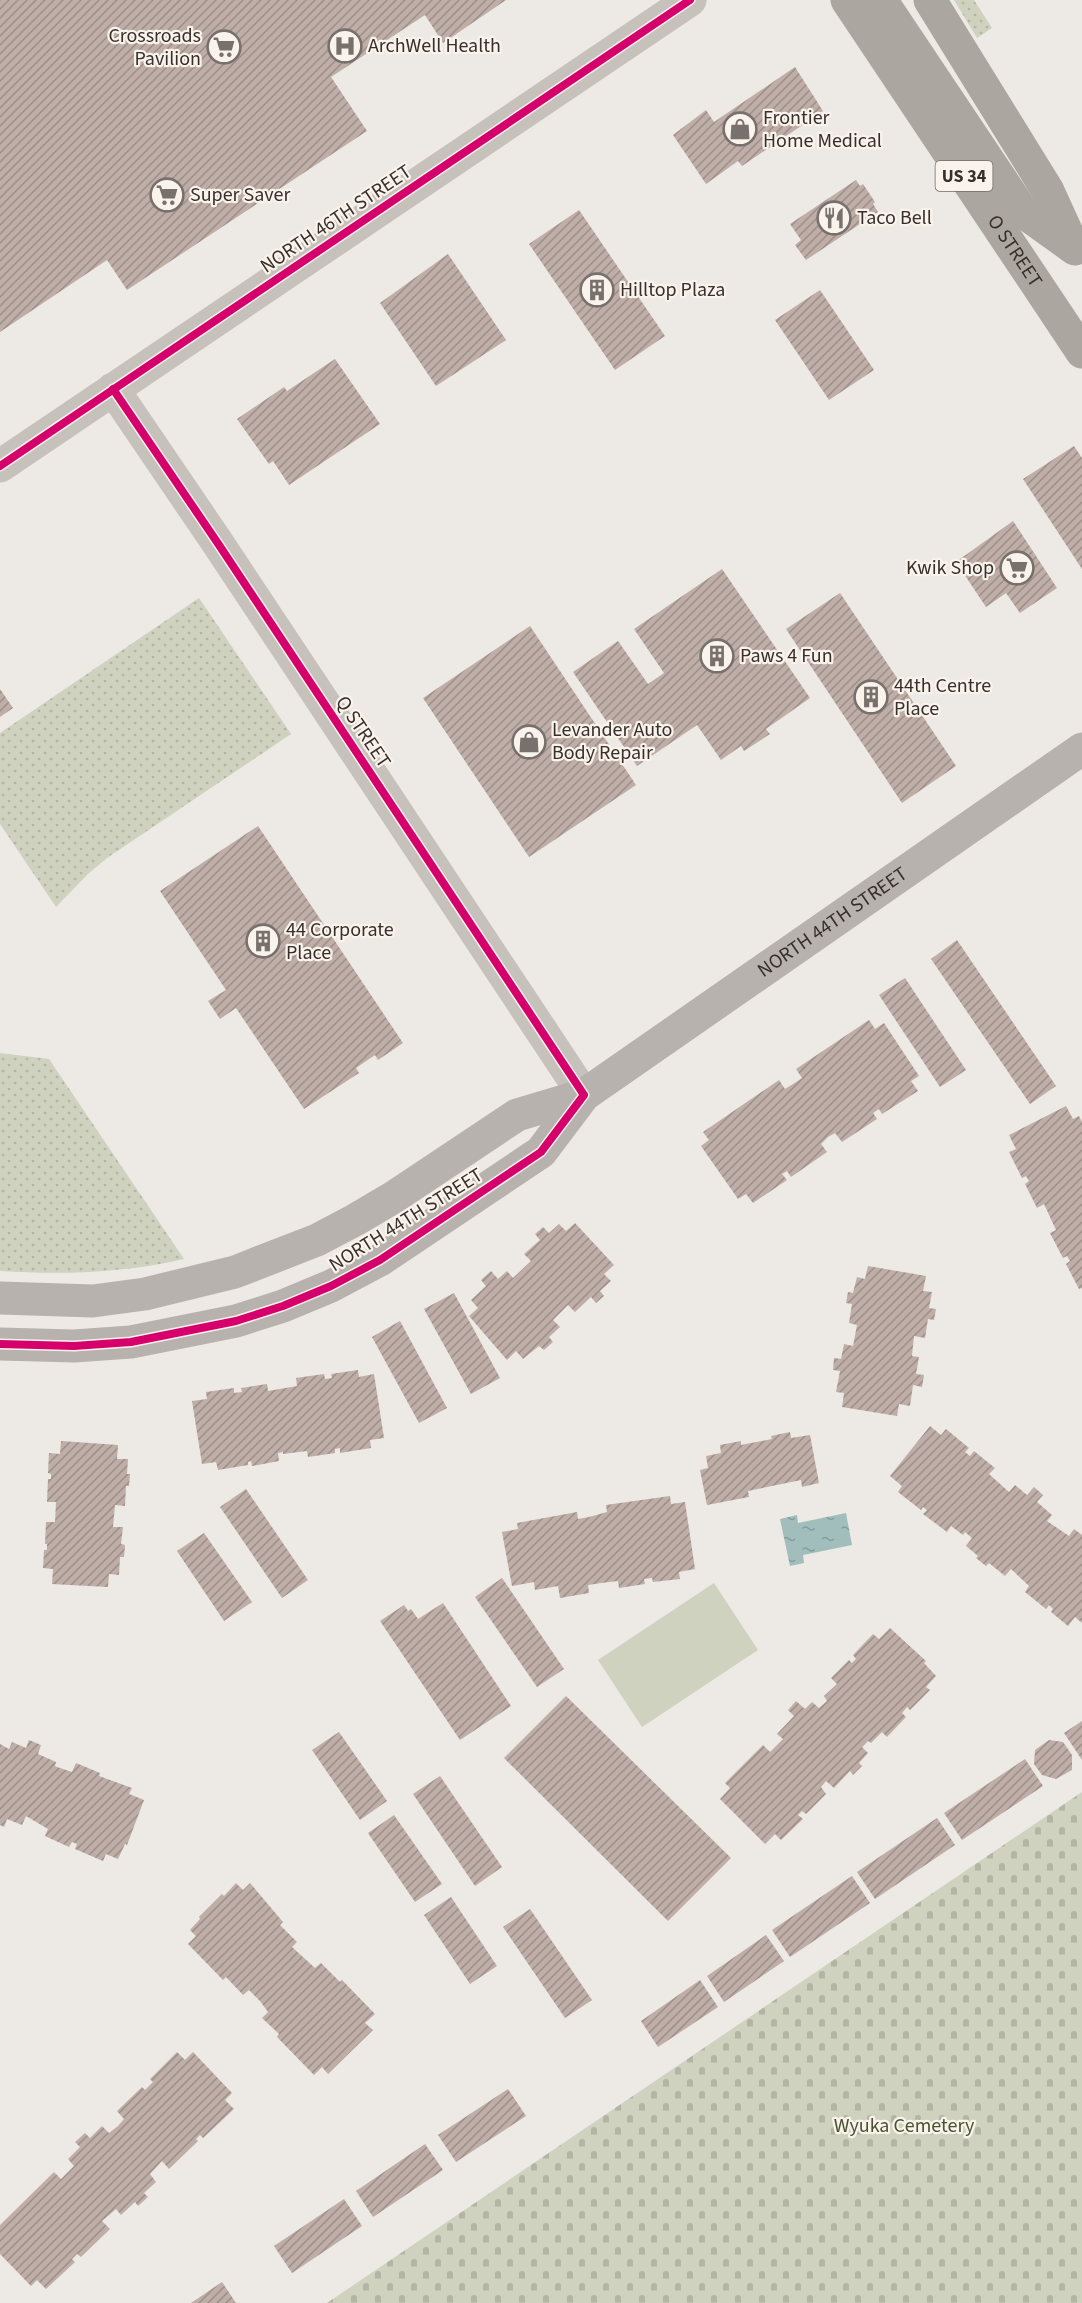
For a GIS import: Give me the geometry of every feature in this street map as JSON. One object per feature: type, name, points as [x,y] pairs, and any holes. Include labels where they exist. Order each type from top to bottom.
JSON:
[{"type":"main road","name":"O STREET","points":[[847,0],[1082,352]]},
{"type":"main road","points":[[881,0],[1022,211],[1080,251]]},
{"type":"main road","points":[[930,0],[1048,191],[1080,251]]},
{"type":"main road","name":"NORTH 44TH STREET","points":[[0,1344],[74,1346],[131,1342],[236,1321],[283,1306],[331,1286],[380,1260],[541,1152],[584,1095],[1082,749]]},
{"type":"main road","name":"NORTH 44TH STREET","points":[[0,1298],[93,1301],[145,1294],[236,1272],[317,1240],[355,1220],[394,1197],[517,1114],[584,1095]]},
{"type":"street","name":"NORTH 46TH STREET","points":[[0,466],[690,0]]},
{"type":"street","name":"Q STREET","points":[[113,389],[584,1095]]},
{"type":"green space","points":[[954,0],[974,0],[992,28],[977,38]]},
{"type":"green space","points":[[199,598],[291,734],[107,858],[56,907],[0,824],[0,733]]},
{"type":"green space","points":[[0,1053],[49,1059],[184,1259],[92,1272],[0,1271]]},
{"type":"green space","points":[[714,1583],[758,1650],[642,1727],[598,1660]]},
{"type":"green space","name":"Wyuka Cemetery","points":[[1082,1792],[1082,2303],[327,2303]]},
{"type":"water","points":[[846,1513],[852,1545],[803,1555],[804,1563],[790,1566],[780,1519],[797,1515],[798,1523]]},
{"type":"building","name":"Super Saver","points":[[0,0],[506,0],[443,43],[425,15],[331,77],[367,131],[127,290],[107,260],[0,332]]},
{"type":"building","name":"Frontier Home Medical","points":[[795,67],[823,111],[742,166],[738,161],[706,184],[673,135],[706,110],[714,122]]},
{"type":"building","name":"Taco Bell","points":[[856,180],[860,186],[863,184],[875,202],[873,204],[878,212],[806,260],[795,245],[801,240],[790,224]]},
{"type":"building","name":"Hilltop Plaza","points":[[579,210],[665,336],[615,370],[529,244]]},
{"type":"building","points":[[448,254],[506,340],[436,386],[380,303]]},
{"type":"building","points":[[820,290],[874,370],[829,400],[775,320]]},
{"type":"building","points":[[335,359],[380,424],[289,485],[273,461],[269,464],[237,419],[284,387],[287,391]]},
{"type":"building","points":[[1074,446],[1082,458],[1082,569],[1023,479]]},
{"type":"building","name":"Kwik Shop","points":[[1013,521],[1057,588],[1020,613],[1006,593],[986,607],[956,562]]},
{"type":"building","name":"Paws 4 Fun","points":[[722,569],[810,698],[766,729],[770,734],[744,751],[741,746],[721,760],[697,725],[637,766],[573,672],[618,641],[648,684],[664,673],[634,629]]},
{"type":"building","name":"44th Centre Place","points":[[840,593],[956,766],[902,803],[786,629]]},
{"type":"building","name":"Levander Auto Body Repair","points":[[530,626],[636,785],[529,857],[423,698]]},
{"type":"building","points":[[0,689],[13,708],[0,717]]},
{"type":"building","name":"44 Corporate Place","points":[[258,826],[403,1043],[378,1060],[375,1055],[356,1068],[359,1073],[304,1109],[236,1008],[220,1019],[208,1001],[226,990],[160,891]]},
{"type":"building","points":[[957,940],[1056,1086],[1030,1104],[931,959]]},
{"type":"building","points":[[905,978],[966,1070],[940,1087],[879,995]]},
{"type":"building","points":[[869,1020],[875,1029],[884,1023],[919,1076],[911,1081],[918,1091],[882,1114],[879,1109],[873,1113],[877,1119],[842,1142],[835,1133],[828,1137],[821,1144],[827,1152],[791,1177],[787,1171],[782,1174],[787,1180],[753,1203],[746,1194],[738,1199],[701,1146],[709,1140],[703,1132],[779,1080],[785,1089],[802,1078],[796,1069]]},
{"type":"building","points":[[1066,1106],[1073,1119],[1079,1116],[1082,1122],[1082,1288],[1079,1289],[1066,1264],[1070,1261],[1067,1256],[1063,1258],[1050,1233],[1056,1230],[1044,1204],[1037,1208],[1025,1184],[1029,1181],[1026,1176],[1022,1178],[1009,1152],[1016,1149],[1009,1135]]},
{"type":"building","points":[[575,1223],[614,1265],[604,1274],[611,1281],[600,1291],[604,1296],[596,1303],[591,1297],[575,1312],[568,1305],[553,1320],[560,1327],[549,1337],[553,1342],[544,1350],[539,1346],[523,1359],[516,1351],[507,1360],[469,1316],[478,1308],[471,1300],[486,1286],[481,1280],[491,1271],[498,1279],[507,1271],[513,1278],[531,1261],[524,1254],[540,1240],[535,1234],[543,1227],[549,1233],[559,1224],[566,1231]]},
{"type":"building","points":[[868,1266],[926,1276],[923,1291],[932,1292],[929,1308],[936,1309],[934,1320],[928,1319],[925,1338],[914,1336],[912,1356],[919,1357],[916,1374],[924,1375],[922,1387],[913,1385],[910,1406],[899,1404],[897,1416],[842,1407],[844,1393],[836,1392],[840,1371],[833,1370],[834,1358],[841,1359],[844,1344],[853,1346],[857,1325],[849,1323],[852,1304],[846,1303],[848,1292],[853,1293],[857,1277],[865,1279]]},
{"type":"building","points":[[454,1293],[500,1378],[471,1394],[424,1309]]},
{"type":"building","points":[[400,1321],[447,1408],[419,1423],[372,1337]]},
{"type":"building","points":[[358,1370],[359,1377],[374,1374],[384,1438],[370,1440],[371,1448],[340,1453],[340,1448],[335,1449],[335,1453],[308,1457],[307,1451],[283,1454],[283,1452],[278,1453],[279,1461],[252,1466],[251,1461],[248,1465],[218,1470],[216,1462],[202,1464],[192,1401],[207,1399],[206,1392],[234,1388],[234,1393],[242,1392],[241,1388],[267,1384],[268,1391],[297,1386],[296,1378],[324,1374],[325,1379],[332,1378],[331,1374]]},
{"type":"building","points":[[930,1426],[941,1435],[946,1429],[969,1448],[965,1452],[970,1456],[974,1451],[995,1468],[989,1474],[1009,1492],[1015,1485],[1027,1495],[1034,1487],[1043,1495],[1037,1502],[1052,1515],[1047,1521],[1069,1536],[1074,1529],[1082,1535],[1082,1623],[1075,1617],[1068,1626],[1051,1612],[1053,1609],[1049,1605],[1046,1609],[1025,1592],[1029,1586],[1011,1569],[1005,1576],[989,1563],[986,1566],[976,1558],[978,1556],[966,1546],[972,1538],[965,1532],[963,1535],[951,1526],[947,1532],[923,1514],[927,1510],[923,1507],[921,1510],[898,1492],[902,1486],[890,1476]]},
{"type":"building","points":[[790,1432],[791,1438],[810,1435],[819,1483],[802,1487],[801,1480],[748,1491],[749,1497],[707,1505],[700,1470],[708,1468],[706,1456],[721,1453],[720,1445],[741,1441],[741,1445],[772,1439],[771,1436]]},
{"type":"building","points":[[61,1441],[118,1445],[117,1459],[128,1459],[127,1474],[130,1474],[129,1486],[126,1486],[125,1506],[115,1505],[113,1527],[123,1527],[121,1544],[125,1545],[124,1557],[120,1557],[119,1575],[109,1574],[108,1587],[52,1584],[53,1569],[43,1568],[44,1550],[47,1550],[46,1522],[55,1522],[56,1502],[47,1502],[48,1479],[51,1479],[51,1474],[48,1473],[49,1453],[60,1454]]},
{"type":"building","points":[[246,1489],[308,1580],[282,1598],[220,1507]]},
{"type":"building","points":[[670,1496],[671,1504],[685,1502],[695,1569],[679,1572],[680,1579],[653,1582],[652,1578],[644,1579],[645,1584],[619,1588],[618,1581],[588,1585],[589,1593],[560,1598],[558,1586],[535,1590],[534,1582],[512,1586],[502,1532],[518,1529],[517,1523],[577,1512],[578,1519],[607,1512],[606,1505]]},
{"type":"building","points":[[204,1533],[252,1602],[224,1621],[177,1551]]},
{"type":"building","points":[[502,1578],[564,1669],[537,1687],[475,1597]]},
{"type":"building","points":[[443,1603],[511,1706],[460,1740],[380,1621],[404,1605],[408,1611],[411,1609],[418,1619]]},
{"type":"building","points":[[890,1628],[926,1661],[924,1663],[936,1676],[926,1687],[930,1690],[910,1710],[907,1707],[902,1713],[906,1717],[887,1737],[882,1732],[871,1743],[868,1741],[862,1747],[868,1753],[859,1763],[862,1766],[853,1775],[850,1771],[834,1788],[826,1781],[821,1787],[826,1794],[806,1814],[802,1811],[798,1815],[803,1819],[781,1840],[775,1834],[765,1844],[720,1799],[730,1788],[725,1783],[763,1745],[770,1752],[783,1739],[777,1734],[794,1716],[788,1710],[796,1701],[805,1709],[812,1702],[819,1708],[827,1701],[824,1696],[837,1684],[831,1678],[849,1660],[852,1663],[856,1659],[853,1655],[873,1634],[879,1639]]},
{"type":"building","points":[[566,1696],[731,1858],[668,1921],[504,1758]]},
{"type":"building","points":[[1082,1721],[1082,1760],[1064,1733]]},
{"type":"building","points":[[339,1732],[387,1801],[360,1820],[312,1750]]},
{"type":"building","points":[[29,1740],[41,1745],[38,1754],[56,1762],[55,1766],[72,1772],[76,1763],[100,1773],[99,1776],[132,1788],[129,1794],[144,1800],[127,1845],[125,1844],[118,1859],[106,1854],[103,1861],[75,1849],[77,1844],[72,1842],[69,1847],[45,1836],[48,1829],[26,1816],[22,1825],[7,1819],[4,1827],[0,1825],[0,1744],[9,1749],[12,1742],[26,1748]]},
{"type":"building","points":[[1049,1740],[1063,1742],[1072,1755],[1072,1770],[1056,1779],[1042,1775],[1034,1764],[1035,1750]]},
{"type":"building","points":[[1025,1759],[1043,1786],[962,1840],[944,1813]]},
{"type":"building","points":[[440,1776],[502,1867],[475,1886],[413,1794]]},
{"type":"building","points":[[394,1815],[442,1884],[415,1902],[368,1833]]},
{"type":"building","points":[[937,1818],[955,1845],[875,1899],[857,1872]]},
{"type":"building","points":[[852,1876],[870,1903],[790,1957],[772,1930]]},
{"type":"building","points":[[236,1883],[243,1890],[250,1883],[283,1922],[280,1925],[297,1942],[292,1947],[315,1968],[321,1963],[340,1982],[342,1980],[375,2014],[365,2023],[373,2030],[328,2074],[322,2067],[314,2075],[262,2018],[268,2012],[260,2001],[249,1990],[243,1995],[226,1977],[223,1980],[188,1944],[196,1936],[190,1930],[200,1919],[199,1917]]},
{"type":"building","points":[[451,1897],[497,1966],[470,1984],[424,1915]]},
{"type":"building","points":[[530,1909],[592,2000],[565,2018],[503,1927]]},
{"type":"building","points":[[766,1935],[784,1961],[724,2002],[707,1976]]},
{"type":"building","points":[[700,1980],[718,2007],[658,2047],[641,2021]]},
{"type":"building","points":[[177,2052],[185,2060],[193,2052],[232,2093],[225,2100],[234,2109],[203,2138],[200,2135],[196,2139],[198,2141],[169,2169],[162,2161],[150,2174],[156,2182],[144,2193],[148,2197],[138,2206],[135,2202],[121,2215],[116,2209],[102,2221],[110,2229],[81,2257],[77,2254],[72,2259],[75,2262],[46,2289],[37,2280],[31,2286],[0,2254],[0,2225],[54,2172],[61,2179],[74,2166],[68,2159],[80,2147],[75,2142],[85,2133],[90,2138],[102,2126],[109,2133],[118,2126],[124,2119],[117,2111],[142,2087],[145,2090],[153,2082],[150,2079]]},
{"type":"building","points":[[508,2089],[526,2116],[456,2162],[438,2135]]},
{"type":"building","points":[[425,2144],[443,2170],[373,2217],[356,2191]]},
{"type":"building","points":[[344,2199],[362,2226],[292,2273],[274,2246]]},
{"type":"building","points":[[222,2282],[236,2303],[191,2303]]},
{"type":"cycle path","points":[[0,466],[690,0]]},
{"type":"cycle path","points":[[0,1344],[74,1346],[131,1342],[236,1321],[283,1306],[331,1286],[380,1260],[541,1152],[584,1095],[113,389]]},
{"type":"place","name":"ArchWell Health","points":[[345,46]]},
{"type":"place","name":"Crossroads Pavilion","points":[[224,47]]},
{"type":"place","name":"Frontier Home Medical","points":[[740,129]]},
{"type":"place","name":"Super Saver","points":[[167,195]]},
{"type":"place","name":"Taco Bell","points":[[834,218]]},
{"type":"place","name":"Hilltop Plaza","points":[[597,290]]},
{"type":"place","name":"Kwik Shop","points":[[1017,568]]},
{"type":"place","name":"Paws 4 Fun","points":[[717,656]]},
{"type":"place","name":"44th Centre Place","points":[[871,697]]},
{"type":"place","name":"Levander Auto Body Repair","points":[[529,742]]},
{"type":"place","name":"44 Corporate Place","points":[[263,941]]}]
